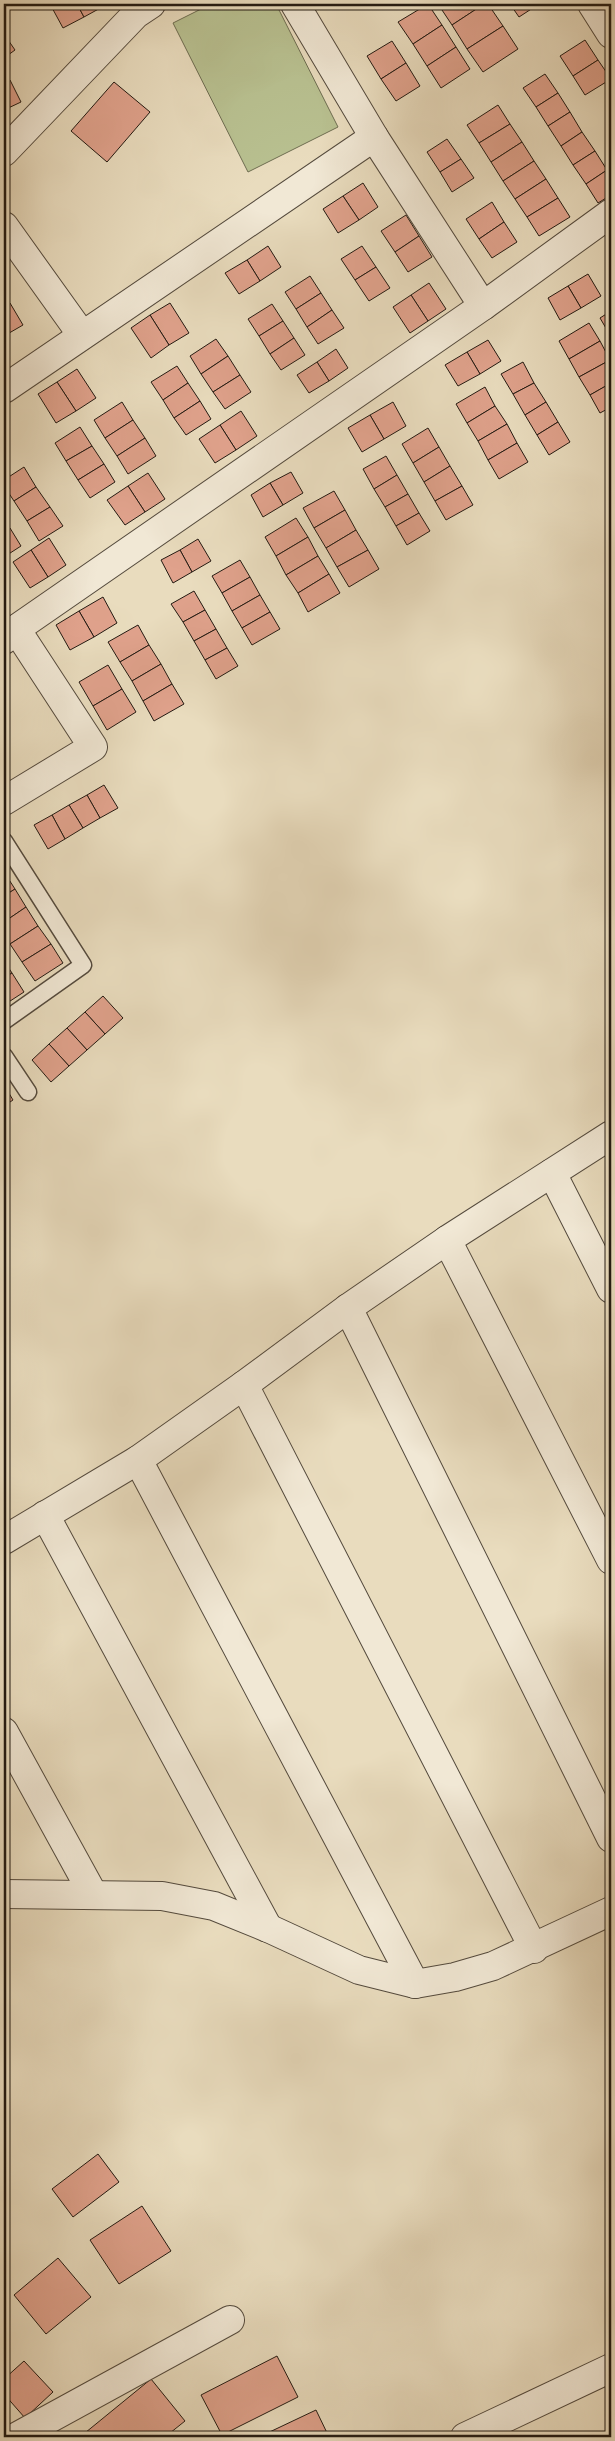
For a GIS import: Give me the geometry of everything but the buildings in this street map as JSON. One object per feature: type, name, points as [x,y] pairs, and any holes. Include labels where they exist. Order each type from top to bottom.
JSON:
[{"type":"street","points":[[4,152],[136,14],[151,4]]},
{"type":"street","points":[[294,4],[374,136],[483,306]]},
{"type":"street","points":[[592,4],[611,34]]},
{"type":"street","points":[[4,389],[374,136]]},
{"type":"street","points":[[4,801],[93,747],[10,634],[483,306],[611,213]]},
{"type":"street","points":[[4,226],[82,335]]},
{"type":"street","points":[[4,1540],[138,1460],[348,1308],[448,1240],[611,1135]]},
{"type":"street","points":[[552,1173],[611,1289]]},
{"type":"street","points":[[448,1240],[611,1560]]},
{"type":"street","points":[[348,1308],[611,1838]]},
{"type":"street","points":[[244,1385],[534,1949]]},
{"type":"street","points":[[138,1460],[415,1984]]},
{"type":"street","points":[[45,1515],[268,1928]]},
{"type":"street","points":[[4,1732],[93,1894]]},
{"type":"street","points":[[4,1894],[162,1896],[214,1906],[268,1928],[359,1970],[415,1984],[456,1977],[493,1966],[534,1949],[611,1911]]},
{"type":"street","points":[[16,2437],[230,2320]]},
{"type":"street","points":[[465,2437],[611,2368]]},
{"type":"lane","points":[[4,841],[83,965],[4,1021]]},
{"type":"lane","points":[[4,1056],[28,1092]]},
{"type":"green space","points":[[211,4],[276,4],[338,127],[248,172],[173,23]]}]
